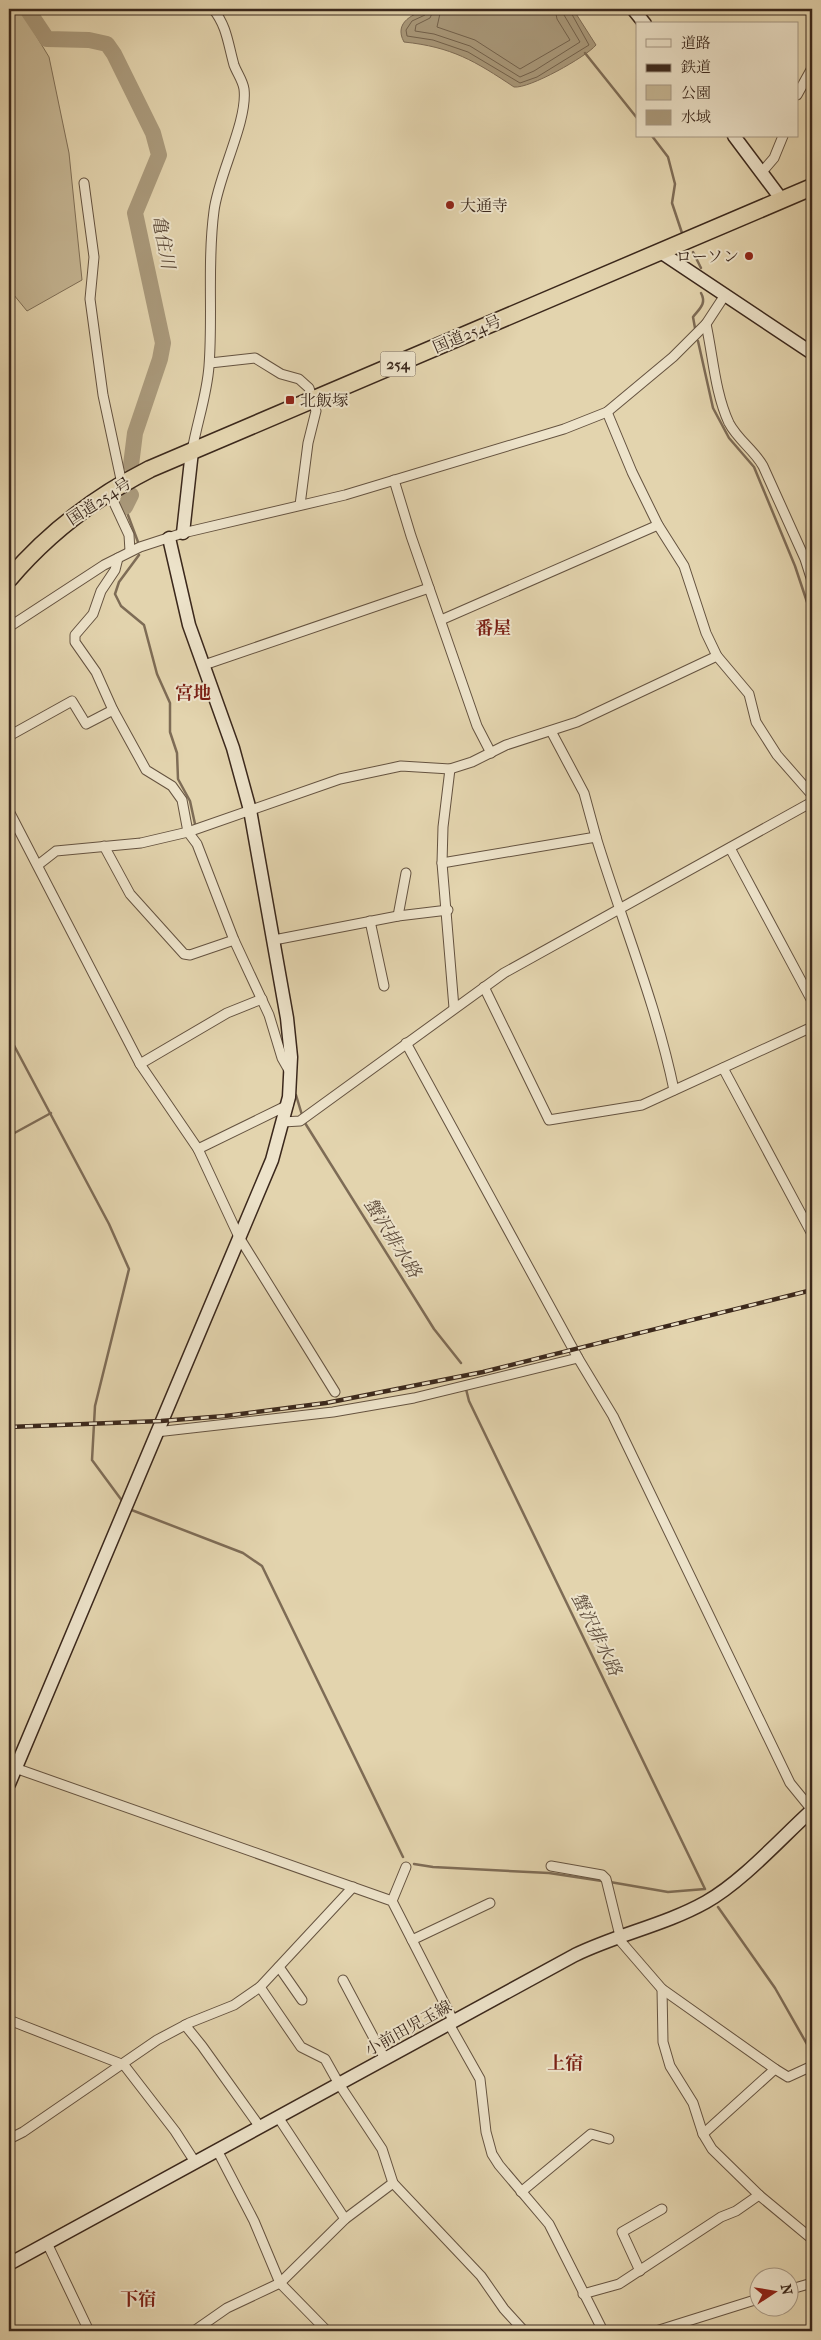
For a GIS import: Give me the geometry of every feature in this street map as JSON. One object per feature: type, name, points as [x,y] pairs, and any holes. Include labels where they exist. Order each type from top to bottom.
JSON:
[{"type":"highway","name":"国道254号","points":[[9,579],[25,559],[65,523],[115,488],[192,451],[812,187]]},
{"type":"street","points":[[183,533],[192,451],[196,428],[208,386],[210,363],[209,266],[214,208],[242,108],[244,89],[234,64],[227,32],[213,9]]},
{"type":"street","points":[[633,9],[643,22]]},
{"type":"street","points":[[798,93],[812,68]]},
{"type":"street","points":[[736,138],[782,200]]},
{"type":"street","points":[[762,172],[774,158],[782,138]]},
{"type":"street","points":[[84,183],[94,257],[90,299],[115,488],[129,535],[130,551]]},
{"type":"street","points":[[658,251],[812,353]]},
{"type":"street","points":[[9,627],[52,597],[130,551],[183,533],[394,480],[564,429],[607,412],[673,357],[706,324],[725,295]]},
{"type":"street","points":[[706,324],[722,406],[730,424],[742,441],[756,454],[763,466],[805,559],[812,581]]},
{"type":"street","points":[[210,363],[255,358],[281,374],[305,383],[314,400],[316,411],[308,444],[300,505]]},
{"type":"street","points":[[607,412],[632,472],[658,525],[684,566],[706,633],[717,656],[749,694],[756,722],[777,756],[812,795]]},
{"type":"street","points":[[394,480],[429,588],[478,726],[491,753]]},
{"type":"street","points":[[441,620],[658,525]]},
{"type":"street","points":[[9,1784],[12,1765],[272,1160],[288,1105],[291,1075],[290,1039],[250,810],[233,748],[189,625],[169,538]]},
{"type":"street","points":[[118,558],[115,570],[101,592],[93,614],[76,634],[75,642],[96,672],[113,710],[146,770],[172,786],[182,800],[188,832],[197,844],[234,940],[262,999],[282,1058],[291,1075]]},
{"type":"street","points":[[204,665],[429,588]]},
{"type":"street","points":[[38,865],[56,850],[141,843],[188,832],[340,779],[401,766],[450,768],[472,762],[551,730],[577,722],[717,656]]},
{"type":"street","points":[[9,736],[72,701],[86,724],[113,710]]},
{"type":"street","points":[[551,730],[584,793],[619,910],[636,953],[666,1052],[674,1090]]},
{"type":"street","points":[[450,768],[443,827],[442,863],[448,910],[454,1008]]},
{"type":"street","points":[[283,1122],[300,1121],[504,973],[812,802]]},
{"type":"street","points":[[9,811],[140,1064],[198,1150],[239,1237],[335,1392]]},
{"type":"street","points":[[442,863],[596,837]]},
{"type":"street","points":[[104,846],[130,894],[184,954],[190,955],[234,940]]},
{"type":"street","points":[[730,848],[812,1001]]},
{"type":"street","points":[[398,916],[406,872]]},
{"type":"street","points":[[274,940],[398,916],[448,910]]},
{"type":"street","points":[[370,922],[384,986]]},
{"type":"street","points":[[484,987],[549,1120],[642,1105],[812,1027]]},
{"type":"street","points":[[140,1064],[227,1013],[262,999]]},
{"type":"street","points":[[406,1043],[578,1358],[613,1416],[790,1783],[812,1810]]},
{"type":"street","points":[[723,1068],[812,1234]]},
{"type":"street","points":[[198,1150],[288,1105]]},
{"type":"street","points":[[156,1432],[333,1412],[405,1400],[578,1358]]},
{"type":"street","points":[[12,1765],[392,1901],[480,2079],[486,2132],[492,2154],[499,2165],[549,2224],[561,2244],[583,2294],[603,2331]]},
{"type":"street","name":"小前田児玉線","points":[[9,2264],[575,1955],[618,1936],[667,1920],[707,1901],[727,1887],[812,1810]]},
{"type":"street","points":[[551,1866],[602,1875],[606,1880],[618,1936],[662,1989],[788,2077],[812,2066]]},
{"type":"street","points":[[392,1901],[406,1867]]},
{"type":"street","points":[[9,2139],[23,2132],[124,2065],[157,2040],[234,2005],[260,1987],[353,1887]]},
{"type":"street","points":[[412,1940],[490,1903]]},
{"type":"street","points":[[279,1967],[302,2000]]},
{"type":"street","points":[[343,1980],[385,2059]]},
{"type":"street","points":[[260,1987],[301,2047],[326,2059],[339,2084],[382,2150],[393,2183],[481,2276],[504,2309],[524,2331]]},
{"type":"street","points":[[662,1989],[666,2053],[670,2066],[693,2103],[703,2134],[712,2149],[759,2195],[812,2239]]},
{"type":"street","points":[[9,2020],[124,2065],[175,2131],[195,2162]]},
{"type":"street","points":[[185,2026],[202,2046],[260,2127]]},
{"type":"street","points":[[703,2134],[774,2069]]},
{"type":"street","points":[[278,2117],[345,2219]]},
{"type":"street","points":[[521,2192],[591,2134],[609,2139]]},
{"type":"street","points":[[217,2150],[254,2221],[280,2283],[327,2331]]},
{"type":"street","points":[[194,2331],[227,2308],[280,2283],[345,2219],[393,2183]]},
{"type":"street","points":[[583,2294],[619,2284],[721,2217],[736,2211],[759,2195]]},
{"type":"street","points":[[640,2271],[622,2232],[662,2209]]},
{"type":"street","points":[[47,2243],[89,2331]]},
{"type":"street","points":[[798,2287],[812,2283]]},
{"type":"street","points":[[656,2331],[748,2302]]},
{"type":"green space","points":[[9,9],[20,9],[49,57],[69,153],[82,280],[27,311],[9,289]]},
{"type":"water","points":[[430,9],[573,9],[596,45],[581,57],[544,78],[514,87],[475,63],[450,52],[436,47],[404,42],[401,35],[403,24],[412,16]]},
{"type":"waterway","name":"亀住川","points":[[27,9],[47,39],[89,40],[107,44],[114,54],[153,133],[159,155],[135,213],[163,343],[160,359],[135,433],[131,465]]},
{"type":"waterway","points":[[585,53],[636,117]]},
{"type":"waterway","points":[[654,138],[668,157],[675,184],[672,203],[682,233]]},
{"type":"waterway","points":[[693,252],[701,268]]},
{"type":"waterway","points":[[695,328],[693,317],[703,303],[701,293]]},
{"type":"waterway","points":[[698,341],[713,408],[729,438],[754,467],[795,566],[812,617]]},
{"type":"waterway","name":"亀住川","points":[[125,507],[131,495]]},
{"type":"waterway","name":"蟹沢排水路","points":[[125,507],[138,542]]},
{"type":"waterway","name":"蟹沢排水路","points":[[139,555],[119,582],[115,594],[121,606],[144,625],[157,674],[170,703],[170,732],[177,753],[178,779],[190,801],[195,824]]},
{"type":"waterway","points":[[9,1036],[109,1224],[129,1269],[95,1406],[92,1460],[123,1502]]},
{"type":"waterway","name":"蟹沢排水路","points":[[296,1095],[302,1115]]},
{"type":"waterway","points":[[9,1136],[51,1113]]},
{"type":"waterway","name":"蟹沢排水路","points":[[305,1123],[434,1329],[461,1363]]},
{"type":"waterway","name":"蟹沢排水路","points":[[466,1389],[469,1401],[705,1889],[668,1892],[610,1882]]},
{"type":"waterway","points":[[129,1509],[243,1553],[262,1566],[403,1857]]},
{"type":"waterway","points":[[414,1864],[433,1867],[549,1873],[602,1881]]},
{"type":"waterway","name":"蟹沢排水路","points":[[718,1907],[775,1988],[812,2053]]},
{"type":"railway","points":[[9,1427],[161,1421],[225,1416],[326,1403],[483,1372],[812,1290]]},
{"type":"place","name":"大通寺","points":[[450,205]]},
{"type":"place","name":"ローソン","points":[[749,256]]},
{"type":"place","name":"北飯塚","points":[[290,400]]},
{"type":"district","name":"番屋","points":[[493,628]]},
{"type":"district","name":"宮地","points":[[193,693]]},
{"type":"district","name":"上宿","points":[[565,2063]]},
{"type":"district","name":"下宿","points":[[138,2299]]}]
